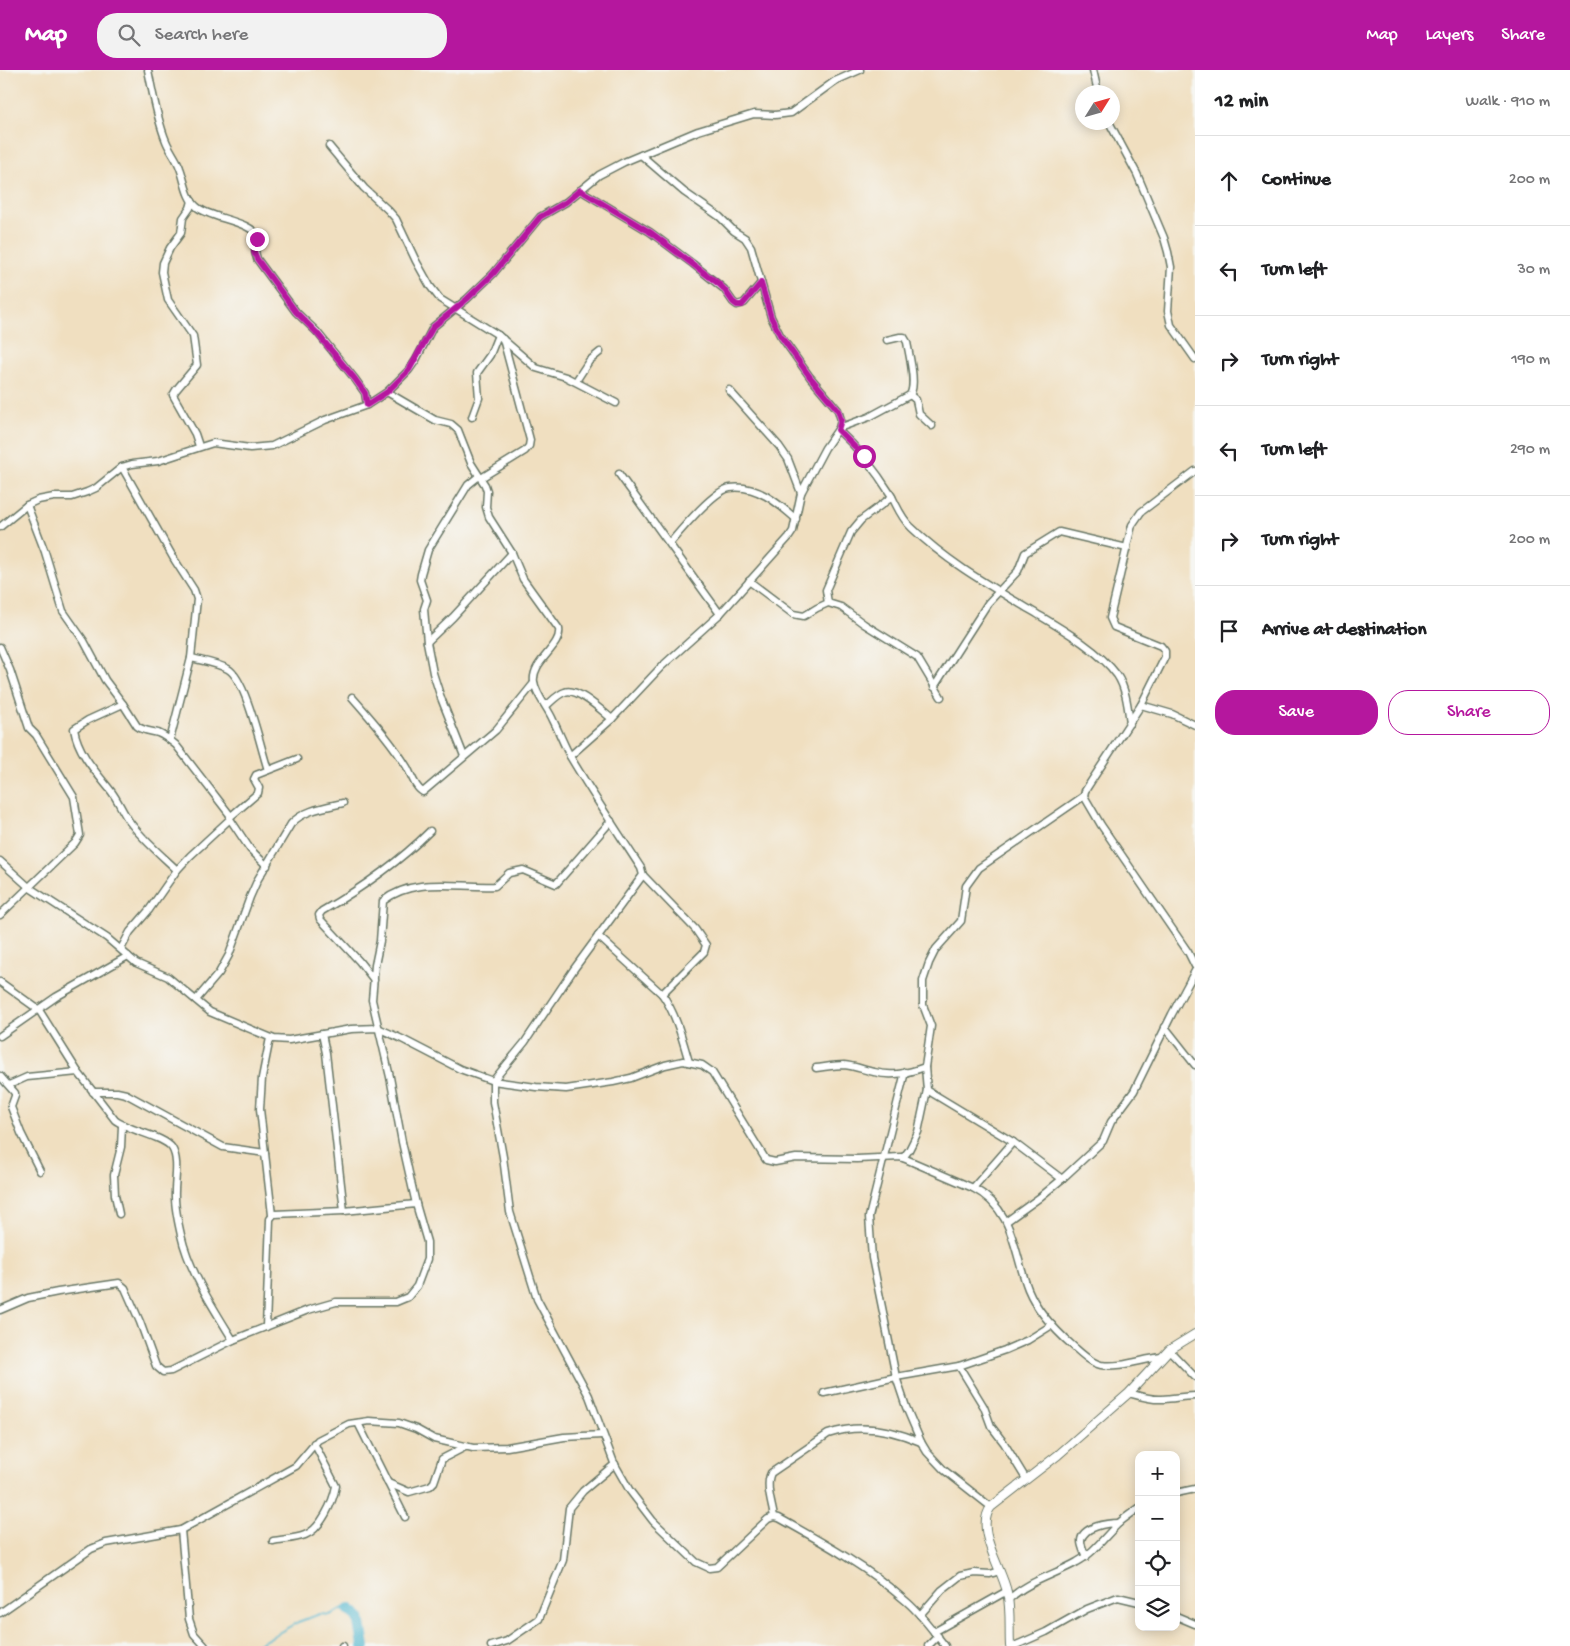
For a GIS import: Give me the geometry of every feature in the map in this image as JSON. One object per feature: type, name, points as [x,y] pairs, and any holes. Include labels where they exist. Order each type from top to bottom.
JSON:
[{"type":"street","points":[[148,70],[162,130],[178,163],[192,202],[210,214],[245,226],[256,233],[258,236],[254,252],[257,259],[296,312],[316,332],[355,379],[365,393],[367,405]]},
{"type":"street","points":[[0,527],[38,500],[54,497],[72,497],[86,492],[96,488],[122,467],[158,460],[213,443],[250,448],[272,446],[325,420],[367,405],[387,392],[409,370],[433,327],[467,299],[493,274],[540,217],[566,202],[599,175],[698,131],[744,116],[761,113],[776,115],[791,113],[835,81],[860,70]]},
{"type":"street","points":[[1093,70],[1096,85]]},
{"type":"street","points":[[1113,130],[1138,174],[1164,238],[1170,267],[1168,311],[1171,325],[1195,360]]},
{"type":"street","points":[[329,146],[364,188],[396,219],[416,261],[430,286],[440,299],[500,337],[536,368],[576,381],[616,403]]},
{"type":"street","points":[[570,756],[612,719],[661,667],[720,614],[789,537],[796,519],[801,493],[825,448],[838,429],[841,420],[838,410],[810,377],[780,335],[771,317],[750,247],[745,238],[664,176],[641,155]]},
{"type":"street","points":[[580,190],[650,232],[724,289],[737,305],[742,305],[761,283]]},
{"type":"street","points":[[192,202],[183,218],[181,233],[170,248],[163,263],[162,272],[168,300],[193,339],[197,365],[173,395],[199,446]]},
{"type":"street","points":[[838,429],[869,417],[910,395],[913,383],[907,342],[904,337],[900,336],[887,340]]},
{"type":"street","points":[[472,417],[479,395],[477,373],[500,337]]},
{"type":"street","points":[[464,756],[441,698],[430,662],[424,609],[427,600],[420,580],[428,550],[468,485],[529,446],[530,440],[500,337]]},
{"type":"street","points":[[576,381],[590,361],[600,352]]},
{"type":"street","points":[[729,390],[779,446],[788,459],[801,493]]},
{"type":"street","points":[[387,392],[435,420],[454,426],[460,434],[471,463],[487,491],[486,507],[488,516],[512,553],[523,579],[549,614],[560,634],[540,661],[534,676],[534,683],[570,756],[641,868],[643,875],[695,929],[706,945],[704,952],[662,994]]},
{"type":"street","points":[[910,395],[916,400],[920,415],[932,426]]},
{"type":"street","points":[[838,429],[864,456],[908,525],[934,548],[970,574],[1086,645],[1112,669],[1122,684],[1130,723]]},
{"type":"street","points":[[122,467],[165,544],[197,595],[191,658],[170,740]]},
{"type":"street","points":[[903,1158],[918,1132],[927,1090],[925,1067],[932,1026],[923,1005],[923,981],[929,963],[936,949],[961,921],[966,886],[971,877],[979,868],[1084,796],[1092,780],[1142,705],[1165,657],[1165,651],[1161,646],[1114,627],[1111,624],[1110,618],[1114,599],[1132,525],[1141,512],[1195,471]]},
{"type":"street","points":[[619,474],[720,614]]},
{"type":"street","points":[[670,543],[689,520],[718,494],[729,488],[752,490],[763,494],[796,519]]},
{"type":"street","points":[[828,603],[826,590],[851,532],[861,520],[892,498]]},
{"type":"street","points":[[27,506],[44,552],[60,606],[84,641],[102,676],[141,729],[160,734],[170,740],[229,813],[230,818],[250,850],[267,866]]},
{"type":"street","points":[[934,687],[974,623],[999,590],[1018,571],[1025,553],[1059,532],[1127,548]]},
{"type":"street","points":[[427,642],[453,617],[512,553]]},
{"type":"street","points":[[749,581],[793,614],[800,616],[804,616],[828,603],[841,607],[917,658],[941,697]]},
{"type":"street","points":[[0,647],[10,670],[29,728],[36,735],[74,797],[80,835],[79,839],[0,915]]},
{"type":"street","points":[[191,658],[222,666],[235,675],[246,698],[268,770]]},
{"type":"street","points":[[352,697],[380,728],[406,765],[421,791],[426,790],[496,730],[534,683]]},
{"type":"street","points":[[546,706],[568,690],[577,693],[612,719]]},
{"type":"street","points":[[123,704],[82,723],[74,729],[76,738],[84,756],[113,795],[136,831],[177,870]]},
{"type":"street","points":[[1142,705],[1172,714],[1195,725]]},
{"type":"street","points":[[121,949],[130,932],[149,910],[177,870],[258,792],[259,788],[255,776],[297,760]]},
{"type":"street","points":[[1084,796],[1101,825],[1188,952],[1195,966]]},
{"type":"street","points":[[196,1000],[219,973],[229,956],[250,897],[282,838],[297,818],[320,809],[344,803]]},
{"type":"street","points":[[0,1310],[28,1298],[119,1283],[125,1288],[156,1366],[163,1372],[171,1371],[233,1340],[308,1310],[336,1302],[396,1302],[408,1297],[417,1286],[427,1259],[426,1242],[372,1000],[380,941],[382,903],[384,900],[409,888],[423,886],[495,886],[509,873],[524,870],[556,884],[611,821]]},
{"type":"street","points":[[374,980],[320,919],[319,915],[322,911],[349,896],[397,862],[430,831]]},
{"type":"street","points":[[0,861],[30,888],[121,949],[136,963],[168,976],[210,1012],[270,1038],[289,1040],[351,1030],[378,1028],[460,1069],[493,1081],[566,1089],[631,1078],[666,1064],[683,1061],[702,1065],[712,1072],[764,1157],[770,1162],[796,1158],[903,1158],[973,1188],[983,1193],[1007,1221],[1015,1240],[1028,1289],[1037,1305],[1052,1325],[1085,1356],[1099,1365],[1116,1366],[1162,1357]]},
{"type":"street","points":[[643,875],[598,936],[525,1042],[493,1081],[492,1102],[504,1157],[510,1212],[537,1299],[589,1396],[602,1435],[630,1491],[653,1521],[696,1562],[709,1568],[716,1567],[768,1519],[779,1518],[826,1544],[880,1580],[909,1603],[945,1646]]},
{"type":"street","points":[[598,936],[662,994],[679,1026],[689,1062]]},
{"type":"street","points":[[0,1036],[79,983],[128,956]]},
{"type":"street","points":[[1007,1221],[1062,1179],[1103,1141],[1110,1122],[1134,1092],[1195,971]]},
{"type":"street","points":[[0,982],[39,1010],[78,1072],[109,1113],[122,1126],[163,1140],[171,1146],[176,1156],[174,1198],[181,1236],[202,1285],[233,1340]]},
{"type":"street","points":[[1166,1027],[1195,1066]]},
{"type":"street","points":[[322,1034],[326,1053],[344,1211]]},
{"type":"street","points":[[266,1327],[272,1216],[260,1109],[262,1078],[270,1038]]},
{"type":"street","points":[[816,1068],[842,1065],[861,1067],[888,1075],[908,1073],[925,1067]]},
{"type":"street","points":[[9,1085],[27,1077],[78,1072]]},
{"type":"street","points":[[905,1072],[869,1217],[872,1258],[896,1377],[921,1442],[927,1452],[944,1470],[991,1507]]},
{"type":"street","points":[[0,1076],[16,1096],[11,1107],[20,1133],[40,1171]]},
{"type":"street","points":[[927,1090],[1013,1142],[1062,1179]]},
{"type":"street","points":[[93,1092],[126,1094],[224,1147],[265,1153]]},
{"type":"street","points":[[119,1214],[114,1176],[122,1126]]},
{"type":"street","points":[[973,1188],[1013,1142]]},
{"type":"street","points":[[272,1216],[277,1213],[344,1211],[416,1204]]},
{"type":"street","points":[[824,1393],[896,1377],[959,1366],[1028,1340],[1052,1325]]},
{"type":"street","points":[[1010,1646],[1008,1595],[990,1547],[986,1528],[985,1519],[991,1507],[1058,1455],[1130,1393],[1169,1350],[1195,1334]]},
{"type":"street","points":[[1169,1350],[1195,1377]]},
{"type":"street","points":[[959,1366],[984,1407],[991,1426],[1026,1479]]},
{"type":"street","points":[[1130,1393],[1162,1400],[1173,1397],[1195,1396]]},
{"type":"street","points":[[0,1613],[91,1549],[106,1543],[181,1530],[296,1466],[314,1443],[349,1424],[380,1421],[399,1423],[434,1439],[466,1446],[507,1447],[564,1437],[602,1435]]},
{"type":"street","points":[[358,1423],[405,1517]]},
{"type":"street","points":[[774,1517],[768,1485],[768,1478],[771,1473],[828,1434],[838,1431],[875,1428],[898,1433],[921,1442]]},
{"type":"street","points":[[273,1541],[306,1535],[312,1531],[327,1513],[336,1486],[314,1443]]},
{"type":"street","points":[[388,1483],[410,1492],[430,1486],[434,1482],[442,1459],[466,1446]]},
{"type":"street","points":[[491,1646],[507,1641],[539,1619],[563,1560],[569,1508],[583,1491],[615,1464]]},
{"type":"street","points":[[1180,1492],[1195,1489]]},
{"type":"street","points":[[928,1646],[936,1634],[1008,1595],[1078,1562],[1135,1511]]},
{"type":"street","points":[[1086,1556],[1081,1540],[1083,1536],[1097,1526],[1120,1523]]},
{"type":"street","points":[[181,1530],[189,1619],[194,1634],[205,1646]]},
{"type":"street","points":[[920,1615],[942,1590],[960,1576],[974,1573],[990,1574],[1000,1571]]},
{"type":"street","points":[[1014,1646],[1118,1597],[1135,1601]]},
{"type":"street","points":[[1180,1618],[1195,1624]]},
{"type":"waterway","points":[[255,1646],[298,1622],[320,1614],[330,1615],[344,1608],[349,1609]]},
{"type":"waterway","points":[[349,1609],[359,1617],[364,1646]]},
{"type":"route","points":[[257,239],[254,252],[257,259],[296,312],[346,366],[365,393],[367,405],[387,392],[409,370],[433,327],[467,299],[493,274],[533,224],[545,213],[566,202],[580,190],[650,232],[724,289],[737,305],[742,305],[761,283],[771,317],[780,335],[810,377],[838,410],[841,424],[838,430],[864,456]]}]
